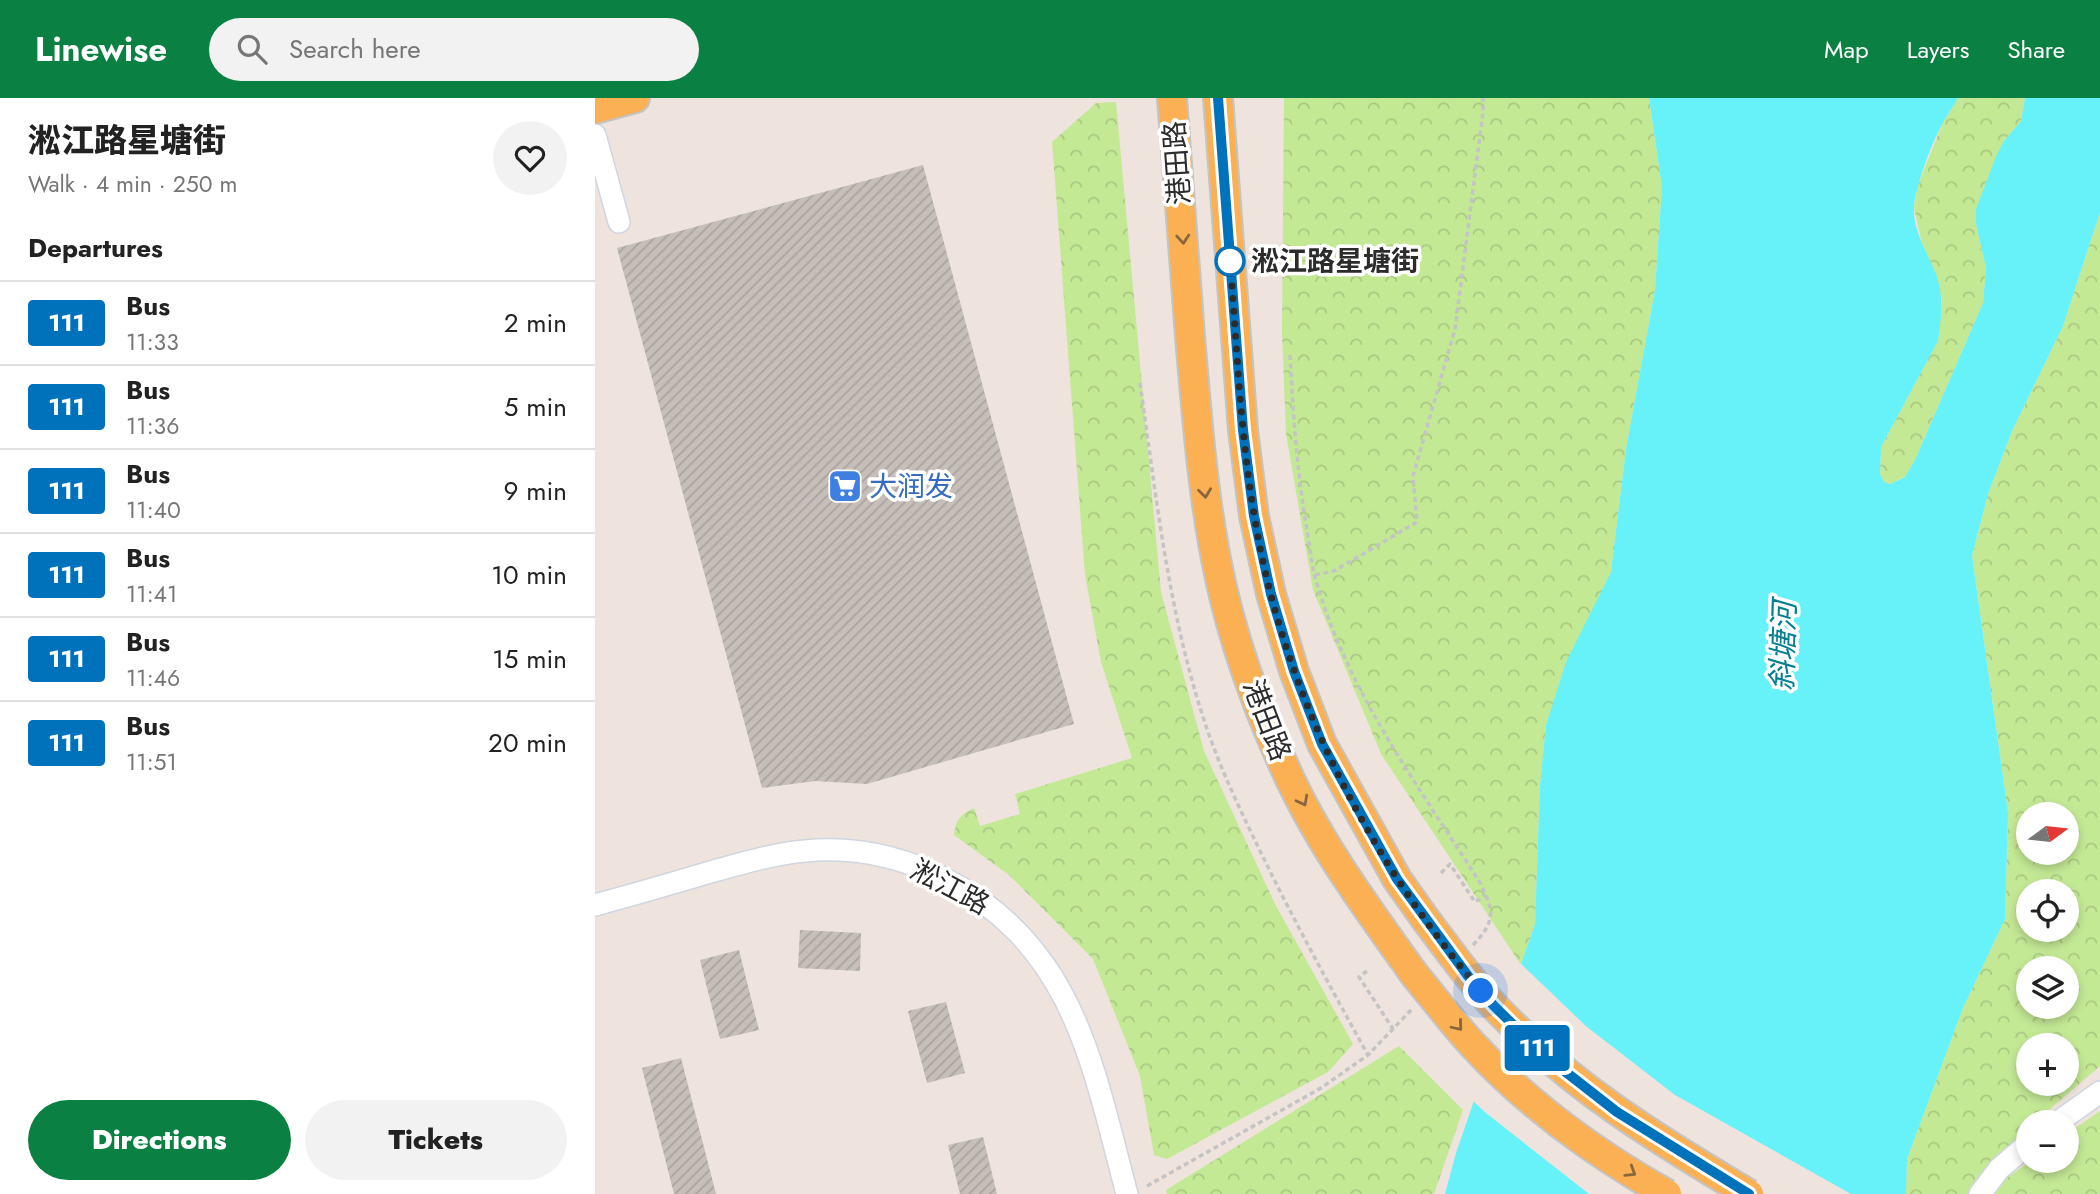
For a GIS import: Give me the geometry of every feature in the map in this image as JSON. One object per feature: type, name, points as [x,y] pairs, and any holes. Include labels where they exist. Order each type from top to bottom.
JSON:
[{"type":"main road","points":[[595,109],[635,98]]},
{"type":"main road","name":"港田路","points":[[1172,98],[1197,425],[1207,508],[1221,583],[1250,679],[1285,769],[1325,843],[1363,902],[1414,974],[1472,1044],[1522,1093],[1572,1133],[1667,1194]]},
{"type":"main road","name":"港田路","points":[[1218,98],[1243,430],[1254,516],[1271,594],[1294,671],[1322,744],[1397,879],[1494,1006],[1552,1061],[1617,1112],[1749,1194]]},
{"type":"street","points":[[595,135],[619,222]]},
{"type":"street","name":"淞江路","points":[[595,905],[748,862],[805,851],[865,850],[921,867],[975,895],[1038,953],[1071,1008],[1087,1047],[1127,1194]]},
{"type":"street","points":[[2075,1110],[2100,1092]]},
{"type":"street","points":[[1980,1194],[1999,1169],[2016,1154]]},
{"type":"path","points":[[1314,575],[1334,571],[1417,522],[1413,476],[1455,329],[1483,98]]},
{"type":"path","points":[[1140,383],[1161,536],[1179,626],[1203,717],[1239,809],[1368,1055]]},
{"type":"path","points":[[1441,873],[1450,864],[1475,902],[1486,895]]},
{"type":"path","points":[[1367,971],[1359,977],[1394,1029]]},
{"type":"green space","points":[[1284,98],[1649,98],[1662,187],[1655,290],[1626,449],[1611,572],[1546,725],[1540,785],[1535,924],[1521,965],[1381,754],[1313,590],[1286,434],[1282,332]]},
{"type":"green space","points":[[1958,98],[2025,98],[2021,121],[2004,141],[1976,224],[1986,268],[1983,303],[1915,460],[1906,476],[1890,484],[1884,482],[1880,474],[1881,447],[1938,341],[1942,299],[1922,244],[1914,208],[1917,187],[1943,122]]},
{"type":"green space","points":[[1116,102],[1161,592],[1204,751],[1275,904],[1353,1044],[1328,1072],[1167,1159],[1154,1155],[1140,1076],[1093,959],[1009,875],[954,835],[960,818],[974,808],[980,826],[1020,814],[1015,794],[1132,758],[1101,662],[1085,575],[1052,142],[1096,103]]},
{"type":"green space","points":[[2100,212],[2100,1066],[2079,1084],[2079,1033],[2016,1033],[2016,1096],[2065,1096],[2049,1110],[2016,1110],[2016,1145],[1987,1194],[1906,1194],[1907,1159],[1963,1008],[2005,919],[2008,813],[1972,556],[1988,494],[2012,431],[2063,326]]},
{"type":"green space","points":[[1399,1046],[1463,1110],[1434,1194],[1167,1194],[1166,1190]]},
{"type":"green space","points":[[2100,1111],[2100,1194],[1992,1194],[1998,1184],[2016,1171],[2079,1173],[2079,1126]]},
{"type":"water","name":"斜塘河","points":[[1649,98],[1958,98],[1935,139],[1915,197],[1916,225],[1939,285],[1941,317],[1938,341],[1881,447],[1880,474],[1884,482],[1890,484],[1905,477],[1915,460],[1983,303],[1986,268],[1976,224],[1976,209],[1997,154],[2021,121],[2025,98],[2100,98],[2100,212],[2063,326],[2012,431],[1988,494],[1972,556],[2008,813],[2005,919],[1963,1008],[1907,1159],[1906,1194],[1445,1194],[1456,1153],[1535,924],[1540,785],[1546,725],[1566,662],[1611,572],[1626,449],[1655,290],[1662,187]]},
{"type":"pier","points":[[1519,962],[1587,1027],[1675,1095],[1851,1194],[1589,1194],[1471,1099]]},
{"type":"building","name":"大润发","points":[[923,165],[1074,724],[867,784],[815,781],[762,788],[617,248]]},
{"type":"building","points":[[800,930],[861,933],[860,971],[798,968]]},
{"type":"building","points":[[739,950],[759,1030],[720,1039],[700,960]]},
{"type":"building","points":[[946,1002],[965,1073],[927,1083],[908,1011]]},
{"type":"building","points":[[681,1058],[716,1194],[674,1194],[642,1068]]},
{"type":"building","points":[[983,1137],[997,1194],[960,1194],[948,1145]]},
{"type":"bus line","name":"111","points":[[1218,98],[1243,430],[1254,516],[1271,594],[1294,671],[1322,744],[1397,879],[1468,976],[1494,1006],[1544,1055],[1617,1112],[1749,1194]]},
{"type":"place","name":"淞江路星塘街","points":[[1230,261]]},
{"type":"place","name":"大润发","points":[[845,486]]},
{"type":"route","points":[[1230,261],[1243,430],[1254,516],[1271,594],[1294,671],[1322,744],[1397,879],[1481,991]]}]
